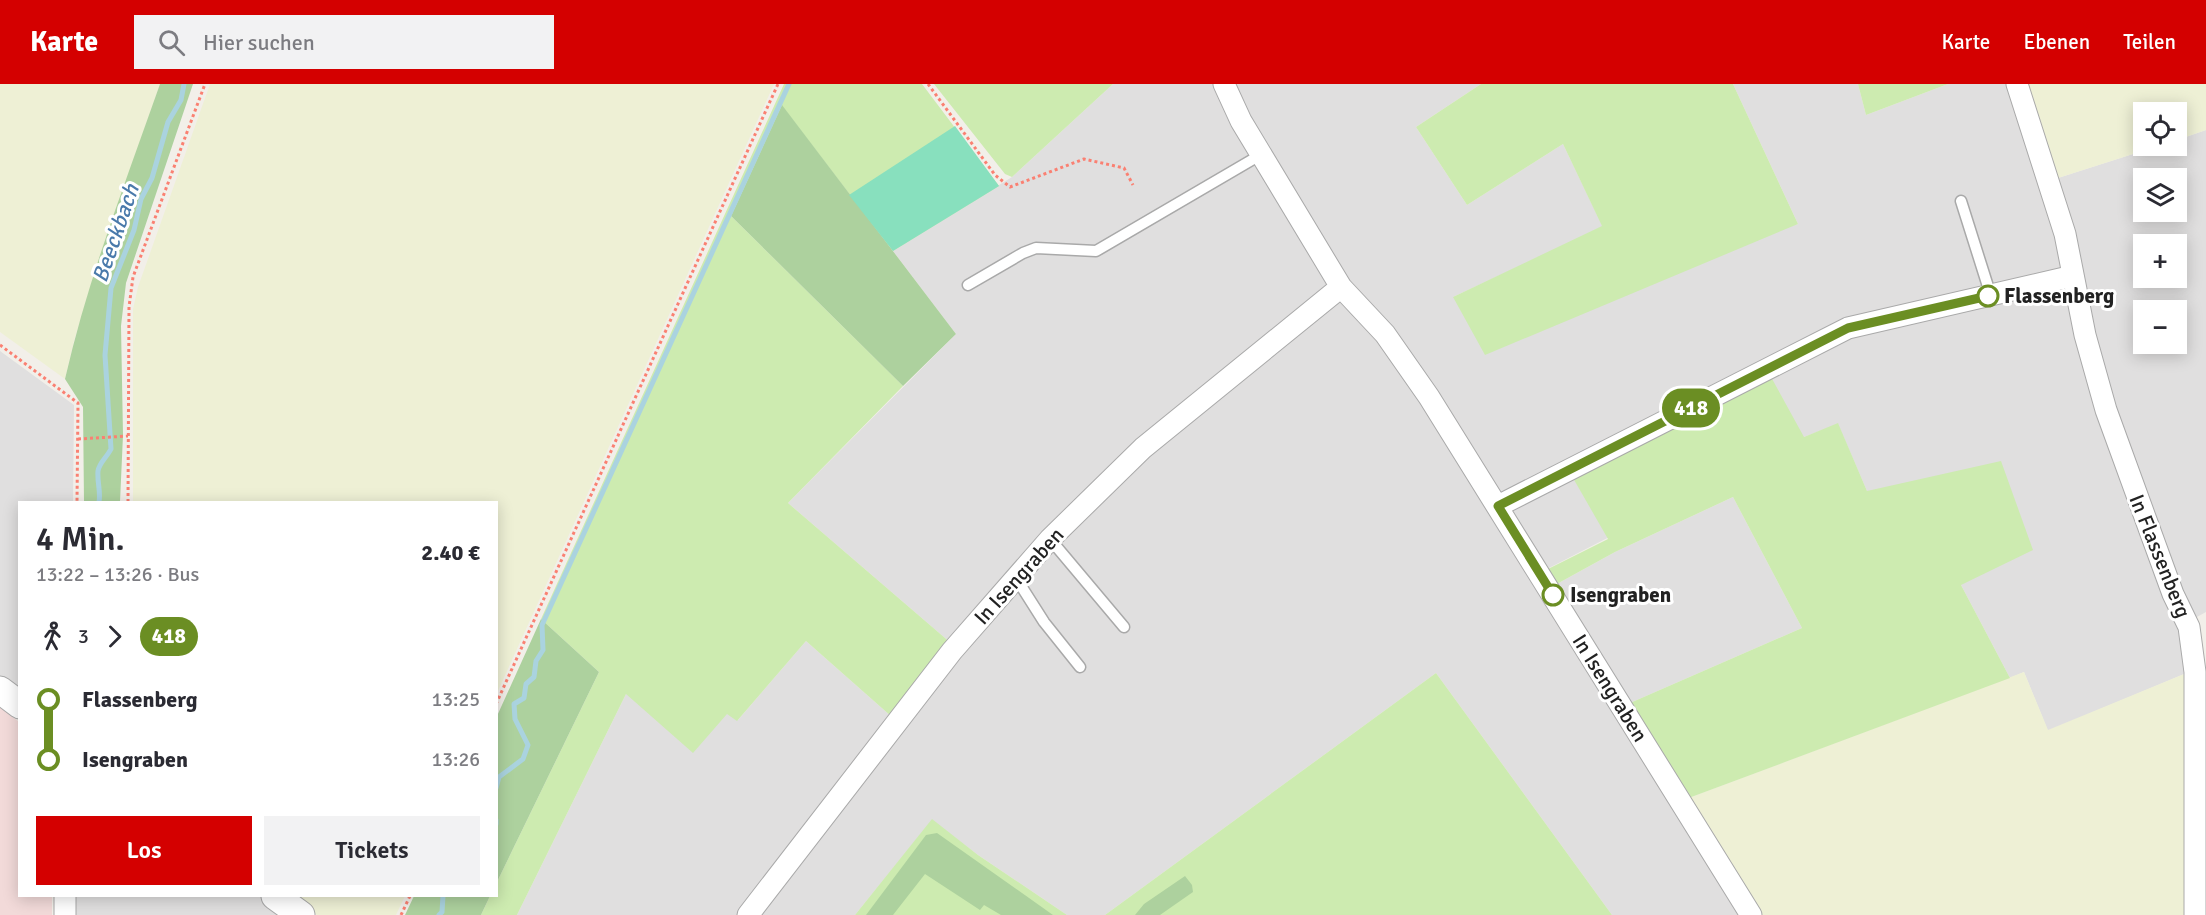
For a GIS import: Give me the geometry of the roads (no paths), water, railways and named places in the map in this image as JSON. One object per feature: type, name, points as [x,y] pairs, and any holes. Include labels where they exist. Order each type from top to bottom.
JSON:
[{"type":"street","name":"In Isengraben","points":[[1224,84],[1241,121],[1341,287],[1391,343],[1429,397],[1751,915]]},
{"type":"street","name":"In Flassenberg","points":[[2017,84],[2065,234],[2085,335],[2106,410],[2173,594],[2189,627],[2195,672],[2195,915]]},
{"type":"street","points":[[1498,506],[1848,328],[2073,276]]},
{"type":"street","name":"In Isengraben","points":[[748,915],[952,651],[1050,539],[1143,448],[1341,287]]},
{"type":"street","points":[[0,690],[18,704]]},
{"type":"street","points":[[64,915],[65,897]]},
{"type":"street","points":[[275,897],[301,915]]},
{"type":"lane","points":[[968,285],[1023,253],[1036,248],[1096,251],[1262,154]]},
{"type":"lane","points":[[1961,201],[1990,296]]},
{"type":"lane","points":[[1050,539],[1124,627]]},
{"type":"lane","points":[[1016,578],[1044,622],[1080,667]]},
{"type":"waterway","name":"Beeckbach","points":[[99,501],[98,471],[111,449],[105,355],[111,288],[134,230],[141,199],[152,178],[168,122],[181,100],[184,84]]},
{"type":"waterway","points":[[498,781],[499,777],[523,759],[528,745],[515,719],[514,704],[524,698],[526,684],[534,677],[536,661],[543,650],[542,625],[789,84]]},
{"type":"waterway","name":"Beeckbach","points":[[439,915],[442,912],[443,897]]},
{"type":"place","name":"Flassenberg","points":[[1988,296]]},
{"type":"place","name":"Isengraben","points":[[1553,595]]}]
